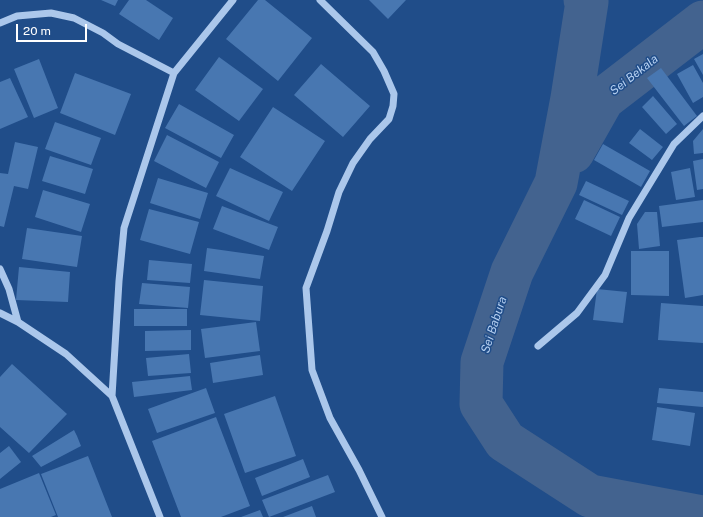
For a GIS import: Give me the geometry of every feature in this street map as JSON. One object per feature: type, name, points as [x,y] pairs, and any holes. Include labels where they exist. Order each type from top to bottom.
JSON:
[{"type":"street","points":[[160,517],[112,396],[119,281],[124,228],[174,73],[234,0]]},
{"type":"street","points":[[320,0],[373,52],[384,71],[394,94],[393,106],[389,119],[370,139],[353,163],[339,192],[327,231],[306,288],[312,370],[330,418],[359,470],[382,517]]},
{"type":"street","points":[[0,23],[17,16],[51,13],[74,18],[103,33],[118,44],[174,73]]},
{"type":"street","points":[[538,346],[576,312],[605,275],[629,218],[674,144],[703,116]]},
{"type":"street","points":[[0,269],[9,289],[18,322]]},
{"type":"street","points":[[0,313],[18,322],[66,354],[112,396]]},
{"type":"building","points":[[101,0],[118,0],[115,6]]},
{"type":"building","points":[[129,0],[146,0],[173,18],[159,40],[119,14]]},
{"type":"building","points":[[258,0],[265,0],[312,38],[278,81],[226,39]]},
{"type":"building","points":[[369,0],[406,0],[388,19]]},
{"type":"building","points":[[703,54],[703,75],[694,59]]},
{"type":"building","points":[[219,57],[263,89],[239,121],[195,90]]},
{"type":"building","points":[[39,59],[58,108],[34,118],[14,69]]},
{"type":"building","points":[[321,64],[370,106],[343,137],[294,95]]},
{"type":"building","points":[[693,65],[703,83],[703,97],[693,103],[677,74]]},
{"type":"building","points":[[661,68],[697,116],[684,126],[647,78]]},
{"type":"building","points":[[75,73],[131,94],[115,135],[60,113]]},
{"type":"building","points":[[10,78],[28,117],[0,129],[0,82]]},
{"type":"building","points":[[653,96],[677,124],[666,134],[642,107]]},
{"type":"building","points":[[179,104],[234,135],[221,158],[165,128]]},
{"type":"building","points":[[273,107],[325,141],[292,191],[240,157]]},
{"type":"building","points":[[55,122],[101,138],[91,165],[45,149]]},
{"type":"building","points":[[640,129],[663,147],[652,160],[629,143]]},
{"type":"building","points":[[703,129],[703,153],[694,154],[693,141]]},
{"type":"building","points":[[167,135],[219,162],[206,188],[154,161]]},
{"type":"building","points":[[15,142],[38,147],[28,189],[14,186],[4,227],[0,226],[0,173],[8,174]]},
{"type":"building","points":[[603,144],[650,171],[641,187],[594,160]]},
{"type":"building","points":[[50,156],[93,169],[85,194],[42,181]]},
{"type":"building","points":[[703,159],[703,189],[697,190],[693,161]]},
{"type":"building","points":[[230,168],[283,192],[269,221],[216,196]]},
{"type":"building","points":[[690,168],[695,197],[676,200],[671,172]]},
{"type":"building","points":[[158,178],[208,193],[200,219],[150,203]]},
{"type":"building","points":[[586,181],[629,201],[622,215],[579,195]]},
{"type":"building","points":[[43,190],[90,204],[81,232],[35,217]]},
{"type":"building","points":[[584,200],[620,217],[611,236],[575,219]]},
{"type":"building","points":[[703,200],[703,222],[662,227],[659,206]]},
{"type":"building","points":[[222,206],[278,227],[269,250],[213,229]]},
{"type":"building","points":[[149,209],[199,222],[190,254],[140,240]]},
{"type":"building","points":[[645,212],[657,212],[660,246],[639,249],[637,224]]},
{"type":"building","points":[[27,228],[82,236],[77,267],[22,259]]},
{"type":"building","points":[[703,237],[703,295],[685,298],[677,240]]},
{"type":"building","points":[[207,248],[264,256],[260,279],[204,271]]},
{"type":"building","points":[[631,251],[669,251],[669,296],[631,295]]},
{"type":"building","points":[[149,260],[192,264],[190,283],[147,280]]},
{"type":"building","points":[[19,267],[70,272],[68,302],[16,300]]},
{"type":"building","points":[[204,280],[263,286],[260,321],[200,315]]},
{"type":"building","points":[[142,283],[190,287],[188,308],[139,304]]},
{"type":"building","points":[[597,289],[627,292],[623,323],[593,320]]},
{"type":"building","points":[[661,303],[703,306],[703,343],[658,340]]},
{"type":"building","points":[[134,309],[187,309],[187,326],[134,326]]},
{"type":"building","points":[[256,322],[260,351],[205,358],[201,329]]},
{"type":"building","points":[[191,330],[191,350],[145,351],[145,331]]},
{"type":"building","points":[[189,354],[191,373],[148,376],[146,358]]},
{"type":"building","points":[[260,355],[263,375],[213,383],[210,363]]},
{"type":"building","points":[[12,364],[67,414],[29,453],[0,427],[0,377]]},
{"type":"building","points":[[190,376],[192,390],[134,397],[132,382]]},
{"type":"building","points":[[206,388],[215,413],[157,433],[148,409]]},
{"type":"building","points":[[659,388],[703,392],[703,407],[657,403]]},
{"type":"building","points":[[275,396],[296,456],[245,473],[224,414]]},
{"type":"building","points":[[657,407],[695,413],[690,446],[652,440]]},
{"type":"building","points":[[216,417],[250,506],[221,517],[181,517],[152,441]]},
{"type":"building","points":[[74,430],[81,446],[41,467],[32,456]]},
{"type":"building","points":[[9,446],[21,462],[0,479],[0,453]]},
{"type":"building","points":[[88,456],[112,517],[58,517],[41,474]]},
{"type":"building","points":[[303,459],[310,477],[262,496],[255,478]]},
{"type":"building","points":[[39,473],[56,515],[51,517],[0,517],[0,489]]},
{"type":"building","points":[[328,475],[335,492],[269,517],[262,500]]},
{"type":"building","points":[[312,506],[316,517],[283,517]]},
{"type":"building","points":[[260,510],[263,517],[241,517]]},
{"type":"waterway","name":"Sei Babura","points":[[585,0],[587,2],[572,98],[556,183],[512,272],[482,362],[481,404],[505,441],[590,496],[703,517]]},
{"type":"waterway","name":"Sei Bekala","points":[[573,152],[603,99],[703,22]]}]
